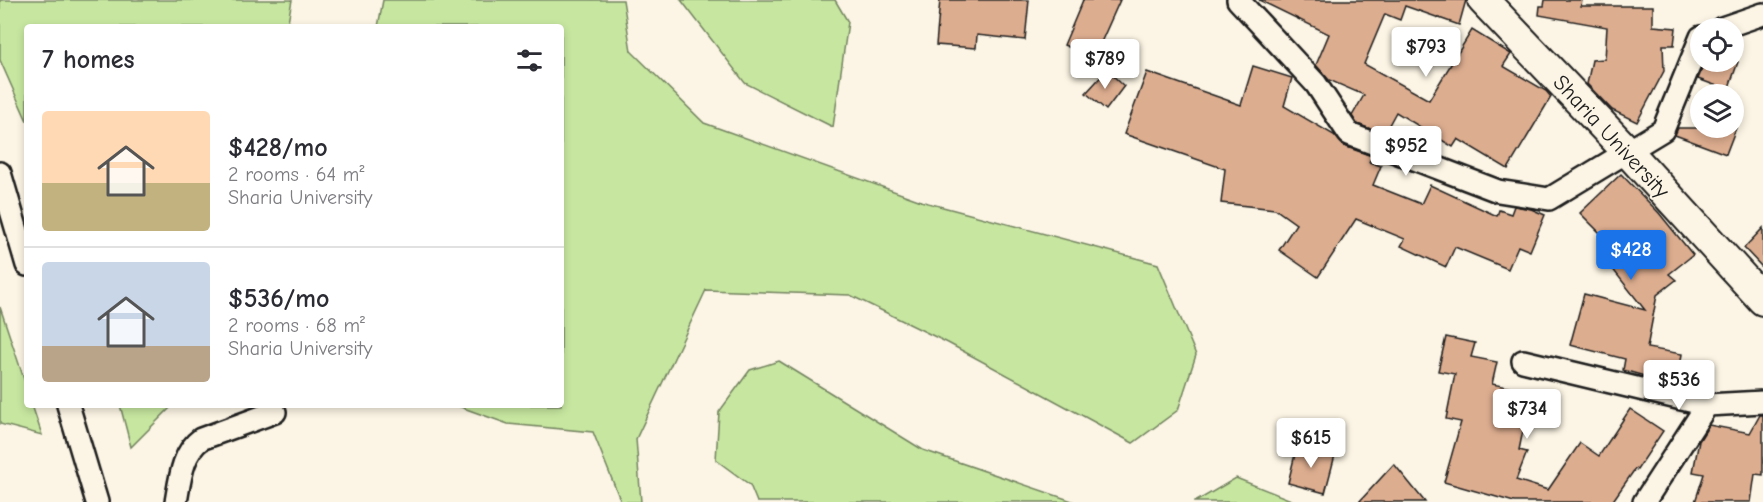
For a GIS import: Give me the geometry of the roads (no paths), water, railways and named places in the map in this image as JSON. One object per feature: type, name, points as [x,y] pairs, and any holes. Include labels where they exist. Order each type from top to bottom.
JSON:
[{"type":"main road","name":"Sharia University","points":[[1483,0],[1628,152],[1763,300]]},
{"type":"street","points":[[1238,0],[1316,84],[1349,134],[1498,191],[1550,199],[1663,129],[1690,64]]},
{"type":"street","points":[[1744,20],[1763,14]]},
{"type":"street","points":[[0,174],[24,255]]},
{"type":"street","points":[[1523,361],[1707,405],[1763,402]]},
{"type":"street","points":[[1644,502],[1707,405]]},
{"type":"street","points":[[69,408],[97,502]]},
{"type":"street","points":[[176,502],[181,473],[194,444],[201,439],[275,412]]}]
